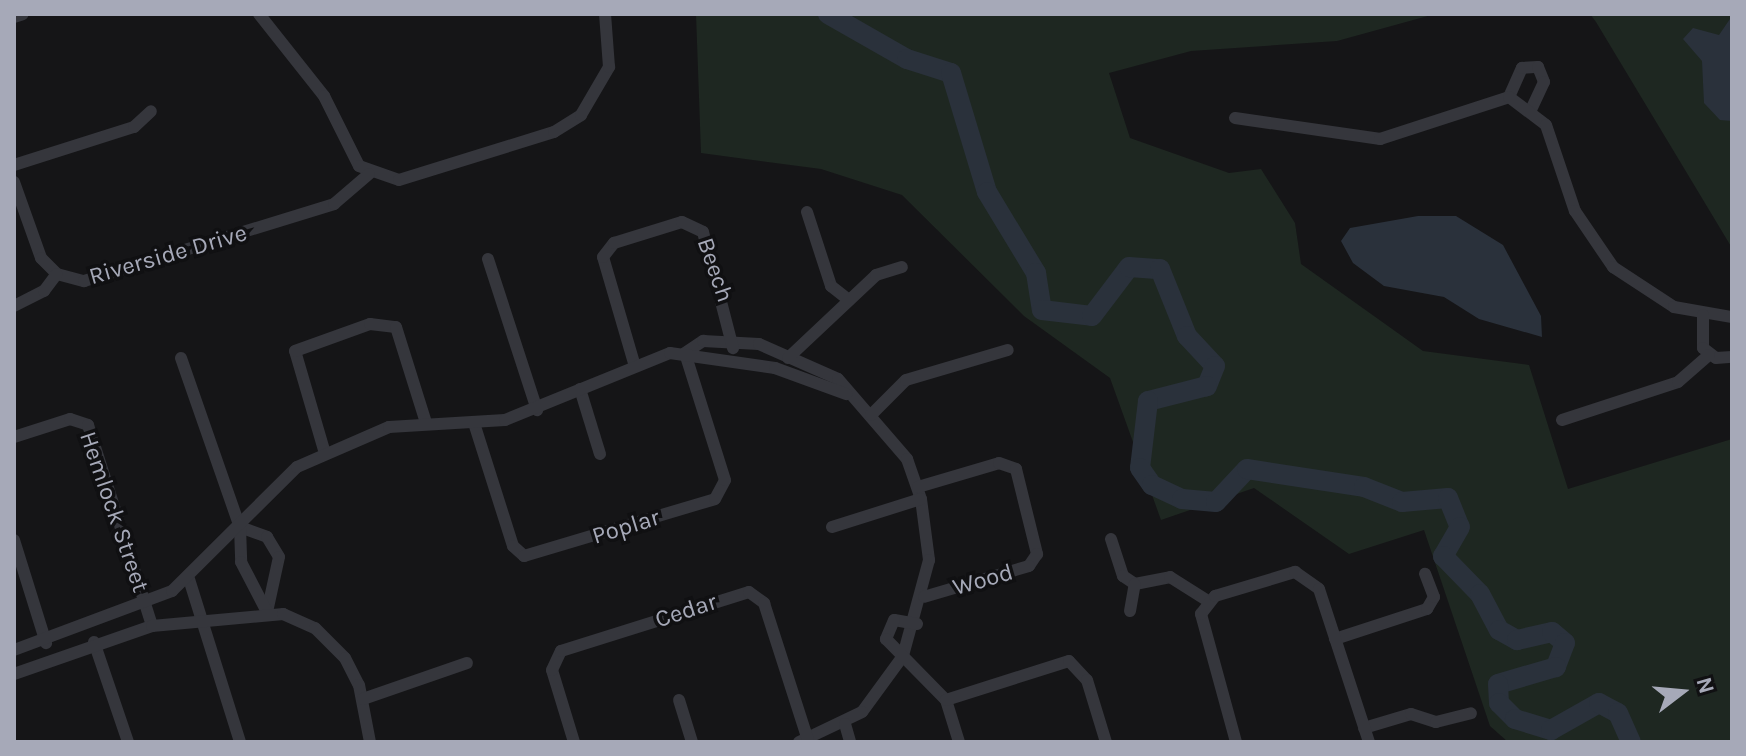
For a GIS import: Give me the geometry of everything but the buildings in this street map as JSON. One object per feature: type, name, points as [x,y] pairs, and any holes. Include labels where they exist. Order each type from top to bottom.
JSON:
[{"type":"street","points":[[14,17],[23,14]]},
{"type":"street","points":[[259,14],[324,96],[350,156],[369,174],[410,179],[573,121],[606,77],[605,14]]},
{"type":"street","points":[[1509,97],[1522,68],[1538,67],[1544,82],[1532,108]]},
{"type":"street","points":[[1235,118],[1380,139],[1509,97],[1532,108],[1549,132],[1575,211],[1603,256],[1649,295],[1703,315],[1732,317]]},
{"type":"street","points":[[14,165],[134,127],[151,111]]},
{"type":"street","name":"Riverside Drive","points":[[14,182],[37,252],[57,274],[84,281],[334,204],[369,174]]},
{"type":"street","points":[[807,212],[831,286],[849,300]]},
{"type":"street","name":"Beech","points":[[634,363],[603,257],[614,243],[682,222],[703,232],[733,341]]},
{"type":"street","points":[[488,259],[537,410]]},
{"type":"street","points":[[783,371],[790,353],[876,275],[902,267]]},
{"type":"street","points":[[14,306],[44,291],[57,274]]},
{"type":"street","points":[[1703,315],[1700,340],[1709,355]]},
{"type":"street","points":[[324,450],[295,351],[370,324],[396,327],[426,423]]},
{"type":"street","points":[[685,353],[703,341],[733,341],[790,353],[838,379],[846,394]]},
{"type":"street","points":[[733,341],[733,359]]},
{"type":"street","points":[[871,415],[906,380],[1008,350]]},
{"type":"street","points":[[14,650],[146,605],[189,579],[240,527],[275,483],[324,450],[426,423],[474,423],[537,410],[634,363],[685,353],[733,359],[783,371],[846,394],[871,415],[907,459],[920,493],[929,530],[924,597],[917,624],[903,656],[877,696],[845,724],[803,741]]},
{"type":"street","name":"Poplar","points":[[474,423],[513,546],[524,556],[715,499],[725,480],[685,353]]},
{"type":"street","points":[[1562,420],[1678,382],[1709,355],[1732,357]]},
{"type":"street","points":[[181,358],[240,527],[241,562],[267,612]]},
{"type":"street","points":[[580,389],[600,454]]},
{"type":"street","name":"Hemlock Street","points":[[14,437],[70,419],[88,425],[152,626]]},
{"type":"street","name":"Wood","points":[[920,493],[999,463],[1016,469],[1037,554],[1029,566],[924,597]]},
{"type":"street","points":[[832,527],[920,493]]},
{"type":"street","points":[[240,527],[267,537],[279,557],[267,612]]},
{"type":"street","points":[[1111,539],[1123,576],[1135,584],[1170,577],[1208,601]]},
{"type":"street","points":[[14,540],[51,657]]},
{"type":"street","points":[[1208,601],[1287,572],[1303,574],[1319,589],[1369,742]]},
{"type":"street","points":[[1335,639],[1427,609],[1434,597],[1425,574]]},
{"type":"street","points":[[189,579],[205,618],[240,742]]},
{"type":"street","points":[[1130,611],[1135,584]]},
{"type":"street","name":"Cedar","points":[[574,742],[552,670],[559,653],[749,592],[764,603],[803,741]]},
{"type":"street","points":[[1208,601],[1200,630],[1236,742]]},
{"type":"street","points":[[14,674],[94,642],[152,626],[267,612],[301,620],[334,643],[363,699],[370,742]]},
{"type":"street","points":[[917,624],[894,620],[886,626],[886,639],[946,700],[959,742]]},
{"type":"street","points":[[94,642],[128,742]]},
{"type":"street","points":[[946,700],[1069,661],[1087,680],[1106,742]]},
{"type":"street","points":[[363,699],[467,663]]},
{"type":"street","points":[[679,700],[692,742]]},
{"type":"street","points":[[1364,728],[1411,714],[1436,722],[1471,713]]},
{"type":"street","points":[[845,724],[850,742]]},
{"type":"shaded area","points":[[696,14],[1435,14],[1337,41],[1191,51],[1109,73],[1130,138],[1229,173],[1261,169],[1295,223],[1301,264],[1423,351],[1529,365],[1568,489],[1732,439],[1732,742],[1508,742],[1490,726],[1424,530],[1349,554],[1254,488],[1161,520],[1110,378],[1024,316],[902,195],[821,169],[701,153]]},
{"type":"shaded area","points":[[1590,14],[1732,14],[1732,248],[1596,22]]},
{"type":"shaded area","points":[[1732,16],[1732,121],[1720,120],[1704,103],[1702,61],[1683,39],[1693,28],[1719,35]]},
{"type":"shaded area","points":[[1418,216],[1456,216],[1503,245],[1541,316],[1542,337],[1479,319],[1444,297],[1384,286],[1353,263],[1341,241],[1350,228]]},
{"type":"waterway","points":[[828,14],[907,59],[951,73],[987,192],[1036,273],[1042,310],[1092,316],[1129,267],[1160,269],[1187,336],[1215,366],[1207,386],[1148,401],[1140,468],[1152,485],[1182,499],[1216,502],[1247,469],[1364,487],[1402,502],[1448,498],[1460,527],[1443,556],[1480,594],[1499,630],[1517,640],[1552,632],[1565,643],[1556,667],[1498,684],[1499,703],[1515,719],[1551,730],[1599,703],[1618,713],[1631,742]]}]
